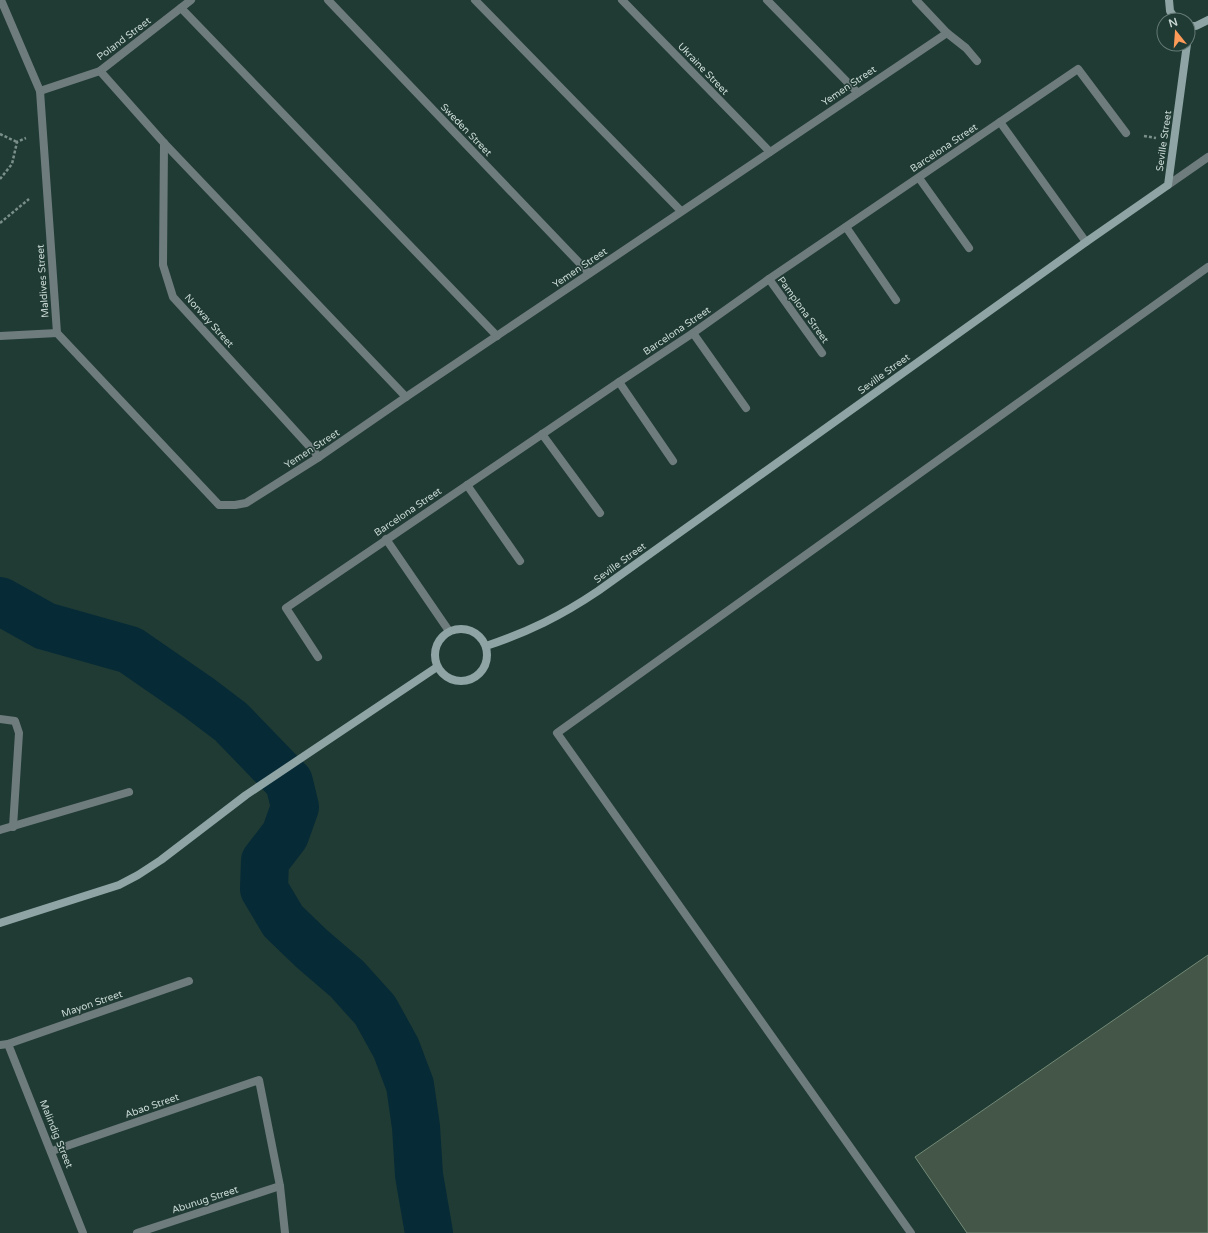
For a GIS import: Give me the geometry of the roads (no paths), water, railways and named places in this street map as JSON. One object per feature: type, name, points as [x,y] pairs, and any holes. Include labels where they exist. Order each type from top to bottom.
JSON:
[{"type":"street","name":"Maldives Street","points":[[1,0],[40,91],[57,333]]},
{"type":"street","name":"Poland Street","points":[[40,91],[100,71],[191,0]]},
{"type":"street","name":"Sweden Street","points":[[328,0],[589,273]]},
{"type":"street","points":[[475,0],[680,212]]},
{"type":"street","name":"Ukraine Street","points":[[622,0],[770,152]]},
{"type":"street","points":[[767,0],[857,92]]},
{"type":"street","points":[[916,0],[948,33],[966,48],[977,61]]},
{"type":"street","points":[[1169,0],[1171,12]]},
{"type":"street","points":[[181,8],[497,336]]},
{"type":"street","points":[[1196,26],[1204,24],[1208,20]]},
{"type":"street","name":"Yemen Street","points":[[57,333],[218,505],[235,505],[246,503],[319,457],[857,92],[948,33]]},
{"type":"street","name":"Seville Street","points":[[486,646],[550,621],[576,606],[1168,185],[1186,52]]},
{"type":"street","name":"Barcelona Street","points":[[318,657],[286,608],[618,382],[693,333],[1078,69],[1126,133]]},
{"type":"street","points":[[100,71],[164,143],[406,397]]},
{"type":"street","points":[[1000,122],[1086,242]]},
{"type":"street","name":"Norway Street","points":[[164,143],[163,265],[174,297],[319,457]]},
{"type":"street","points":[[1168,185],[1208,158]]},
{"type":"street","points":[[919,178],[969,248]]},
{"type":"street","points":[[846,227],[896,300]]},
{"type":"street","points":[[912,1233],[557,733],[1208,267]]},
{"type":"street","name":"Pamplona Street","points":[[769,280],[822,353]]},
{"type":"street","points":[[0,336],[57,333]]},
{"type":"street","points":[[693,333],[746,408]]},
{"type":"street","points":[[618,382],[673,461]]},
{"type":"street","points":[[542,434],[600,513]]},
{"type":"street","points":[[467,485],[520,561]]},
{"type":"street","points":[[386,539],[449,632]]},
{"type":"street","points":[[456,629],[471,631],[478,634],[483,639],[486,646],[488,655],[486,664],[475,678],[468,681],[450,679],[437,667],[434,657],[436,647],[441,638],[456,629]]},
{"type":"street","points":[[0,923],[119,885],[138,875],[161,860],[246,795],[437,667]]},
{"type":"street","points":[[0,718],[16,721],[20,733],[13,827]]},
{"type":"street","points":[[0,830],[129,792]]},
{"type":"street","name":"Mayon Street","points":[[4,1044],[189,981]]},
{"type":"street","name":"Malindig Street","points":[[4,1044],[52,1151],[84,1233]]},
{"type":"street","name":"Abao Street","points":[[52,1151],[259,1080],[280,1186]]},
{"type":"street","points":[[280,1186],[285,1233]]},
{"type":"street","name":"Abunug Street","points":[[137,1233],[280,1186]]},
{"type":"waterway","points":[[0,601],[45,626],[130,650],[198,697],[231,722],[289,782],[295,807],[285,835],[265,861],[264,889],[283,921],[311,948],[347,979],[375,1010],[396,1048],[410,1085],[416,1127],[419,1175],[429,1233]]}]
